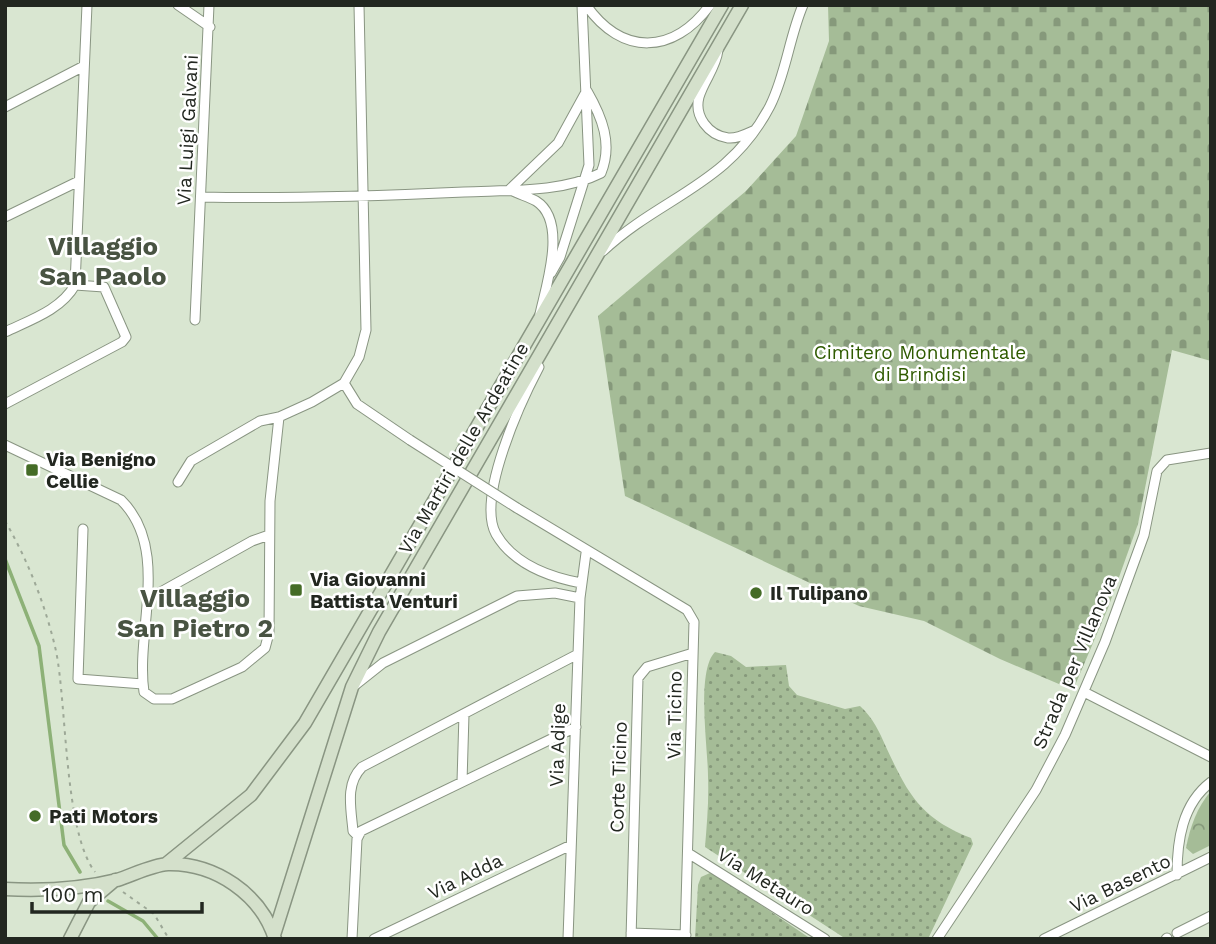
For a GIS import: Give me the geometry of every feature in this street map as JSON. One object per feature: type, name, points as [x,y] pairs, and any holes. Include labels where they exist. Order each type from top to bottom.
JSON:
[{"type":"street","points":[[5,332],[51,309],[69,296],[75,285],[88,5]]},
{"type":"street","points":[[178,5],[210,27]]},
{"type":"street","name":"Via Luigi Galvani","points":[[195,320],[209,5]]},
{"type":"street","points":[[178,482],[191,461],[260,421],[279,417],[344,383],[359,357],[366,330],[359,5]]},
{"type":"street","points":[[584,5],[613,34],[644,44],[663,41],[684,33],[710,5]]},
{"type":"street","points":[[539,318],[551,273],[560,257],[584,182],[590,145],[584,5]]},
{"type":"street","name":"Via Martiri delle Ardeatine","points":[[166,864],[251,795],[305,723],[722,5]]},
{"type":"street","name":"Via Martiri delle Ardeatine","points":[[275,937],[352,687],[379,632],[742,5]]},
{"type":"street","points":[[597,257],[619,236],[724,168],[756,130],[781,84],[803,5]]},
{"type":"street","points":[[719,47],[717,62],[699,96],[698,108],[702,123],[713,133],[729,138],[756,130]]},
{"type":"street","points":[[5,107],[84,66]]},
{"type":"street","points":[[201,197],[365,197],[509,190],[584,182],[601,173],[606,149],[606,133],[587,91]]},
{"type":"street","points":[[509,190],[558,143],[587,91]]},
{"type":"street","points":[[5,217],[79,181]]},
{"type":"street","points":[[509,190],[538,202],[550,223],[551,273]]},
{"type":"street","points":[[5,404],[122,342],[126,337],[104,287],[75,285]]},
{"type":"street","points":[[558,323],[524,396],[497,468],[491,516],[496,534],[519,559],[549,577],[582,583]]},
{"type":"street","name":"Via Ticino","points":[[344,383],[357,404],[410,440],[586,552],[687,610],[694,622],[685,937]]},
{"type":"street","points":[[5,445],[121,500],[130,510],[144,542],[148,570],[144,692],[149,696],[172,699],[242,667],[265,648],[269,633],[269,535],[279,417]]},
{"type":"street","name":"Strada per Villanova","points":[[937,939],[1036,790],[1084,692],[1144,535],[1157,471],[1167,460],[1211,453]]},
{"type":"street","points":[[83,529],[78,679],[143,684]]},
{"type":"street","points":[[159,593],[252,541],[269,535]]},
{"type":"street","name":"Via Adige","points":[[568,939],[580,598],[586,552]]},
{"type":"street","points":[[352,687],[383,663],[517,596],[555,593],[580,598]]},
{"type":"street","name":"Corte Ticino","points":[[631,936],[638,678],[647,667],[693,653]]},
{"type":"street","points":[[358,836],[354,831],[350,800],[353,776],[362,767],[578,654]]},
{"type":"street","points":[[1084,692],[1211,757]]},
{"type":"street","points":[[462,782],[464,714]]},
{"type":"street","points":[[352,939],[358,836],[361,831],[576,727]]},
{"type":"street","points":[[1177,875],[1177,845],[1183,822],[1194,800],[1211,782]]},
{"type":"street","name":"Via Adda","points":[[374,939],[571,845]]},
{"type":"street","name":"Via Metauro","points":[[688,853],[825,939]]},
{"type":"street","name":"Via Basento","points":[[1044,939],[1211,857]]},
{"type":"street","points":[[70,939],[89,902],[116,884],[166,864],[201,867],[232,882],[258,905],[275,937]]},
{"type":"street","points":[[5,889],[61,890],[116,884]]},
{"type":"street","points":[[1177,933],[1211,916]]},
{"type":"street","points":[[631,936],[685,937]]},
{"type":"path","points":[[5,521],[38,594],[56,651],[79,832],[90,865],[96,873]]},
{"type":"path","points":[[116,884],[154,914],[169,939]]},
{"type":"green space","name":"Cimitero Monumentale di Brindisi","points":[[828,5],[1211,5],[1211,361],[1172,350],[1138,524],[1108,608],[1073,690],[1000,659],[924,621],[859,606],[625,496],[598,316],[746,191],[796,136],[829,41]]},
{"type":"green space","points":[[715,652],[731,656],[746,667],[786,665],[789,686],[797,695],[845,709],[860,706],[875,725],[901,778],[918,803],[939,822],[971,838],[973,844],[928,939],[846,939],[705,847],[708,785],[704,692],[709,662]]},
{"type":"green space","points":[[1211,791],[1211,845],[1193,854],[1186,848],[1190,832],[1198,811]]},
{"type":"green space","points":[[710,873],[811,939],[695,939],[698,885],[701,877]]},
{"type":"waterway","points":[[5,559],[39,646],[64,845],[80,872]]},
{"type":"waterway","points":[[108,901],[143,921],[158,939]]},
{"type":"place","name":"Via Benigno Cellie","points":[[32,470]]},
{"type":"place","name":"Via Giovanni Battista Venturi","points":[[296,590]]},
{"type":"place","name":"Il Tulipano","points":[[756,593]]},
{"type":"place","name":"Pati Motors","points":[[35,816]]},
{"type":"district","name":"Villaggio San Paolo","points":[[103,261]]},
{"type":"district","name":"Villaggio San Pietro 2","points":[[195,613]]}]
